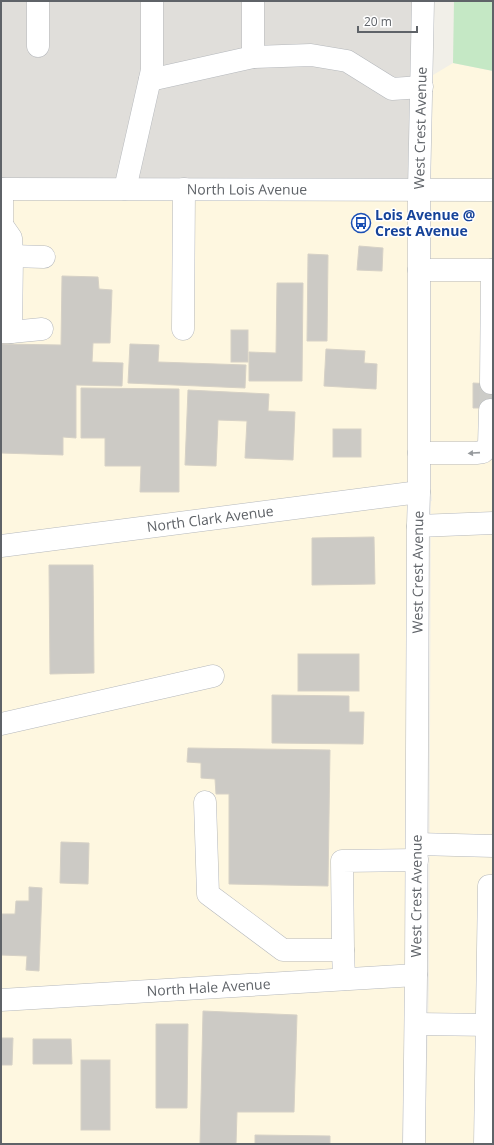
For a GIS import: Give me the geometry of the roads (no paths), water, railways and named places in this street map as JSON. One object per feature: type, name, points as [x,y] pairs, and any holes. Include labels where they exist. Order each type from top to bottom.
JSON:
[{"type":"street","points":[[38,1],[38,46]]},
{"type":"street","points":[[125,189],[152,70],[152,1]]},
{"type":"street","points":[[253,1],[253,57]]},
{"type":"street","name":"West Crest Avenue","points":[[414,1144],[419,492],[419,190],[424,1]]},
{"type":"street","points":[[150,80],[253,57],[311,55],[347,61],[392,88],[422,87]]},
{"type":"street","points":[[2,189],[2,225],[11,238],[12,256],[6,332],[42,329]]},
{"type":"street","name":"North Lois Avenue","points":[[2,189],[493,190]]},
{"type":"street","points":[[182,329],[184,189]]},
{"type":"street","points":[[12,256],[44,257]]},
{"type":"street","points":[[419,270],[492,270],[491,383]]},
{"type":"street","points":[[419,453],[483,452],[489,445],[490,410]]},
{"type":"street","name":"North Clark Avenue","points":[[1,546],[419,492]]},
{"type":"street","points":[[418,526],[493,523]]},
{"type":"street","points":[[1,724],[213,676]]},
{"type":"street","points":[[205,802],[208,894],[283,950],[343,950]]},
{"type":"street","points":[[344,979],[342,861],[417,852],[493,846]]},
{"type":"street","points":[[485,1144],[490,1069],[489,886],[493,886]]},
{"type":"street","name":"North Hale Avenue","points":[[1,1000],[416,975]]},
{"type":"street","points":[[416,1024],[490,1025]]},
{"type":"tunnel","points":[[490,410],[491,383]]},
{"type":"place","name":"Lois Avenue @ Crest Avenue","points":[[361,223]]}]
